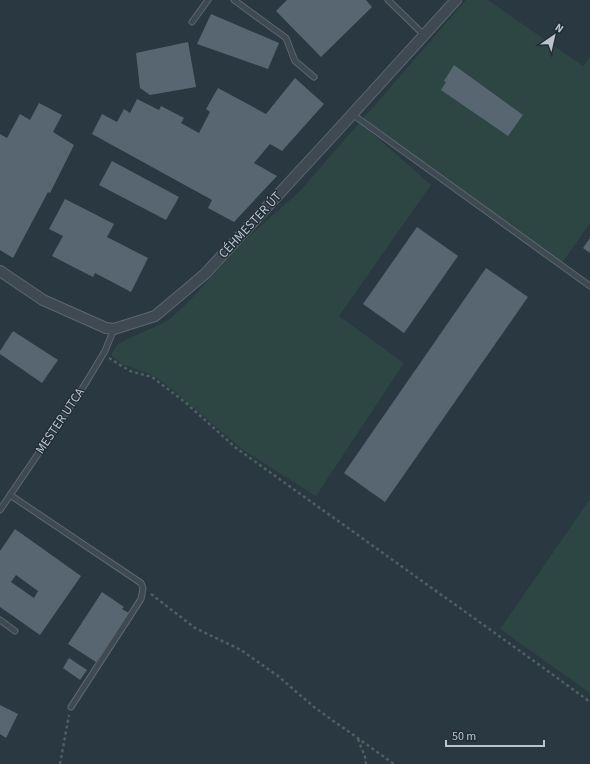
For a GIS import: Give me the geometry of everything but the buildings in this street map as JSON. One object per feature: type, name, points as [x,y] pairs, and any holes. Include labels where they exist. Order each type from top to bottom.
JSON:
[{"type":"street","name":"CÉHMESTER ÚT","points":[[114,329],[155,316],[205,274],[456,0]]},
{"type":"street","points":[[0,271],[43,300],[106,328],[114,329]]},
{"type":"lane","points":[[192,22],[208,0]]},
{"type":"lane","points":[[234,0],[286,38],[295,61],[314,77]]},
{"type":"lane","points":[[388,0],[424,35]]},
{"type":"lane","points":[[352,114],[590,286]]},
{"type":"lane","name":"MESTER UTCA","points":[[0,510],[82,389],[103,355],[114,329]]},
{"type":"lane","points":[[10,495],[141,583],[144,588],[141,599],[71,707]]},
{"type":"lane","points":[[0,620],[15,631]]},
{"type":"path","points":[[103,355],[130,372],[152,378],[186,403],[236,448],[590,702]]},
{"type":"path","points":[[144,588],[195,628],[247,655],[278,676],[314,707],[394,764]]},
{"type":"path","points":[[60,764],[71,707]]},
{"type":"path","points":[[358,738],[366,764]]},
{"type":"green space","points":[[466,0],[488,0],[583,66],[590,57],[590,223],[562,263],[364,126],[431,185],[339,316],[404,363],[316,496],[243,450],[163,382],[152,375],[122,364],[112,356],[112,353],[117,345],[170,319],[189,301],[248,237],[300,191]]},
{"type":"green space","points":[[590,499],[590,693],[500,629]]}]
